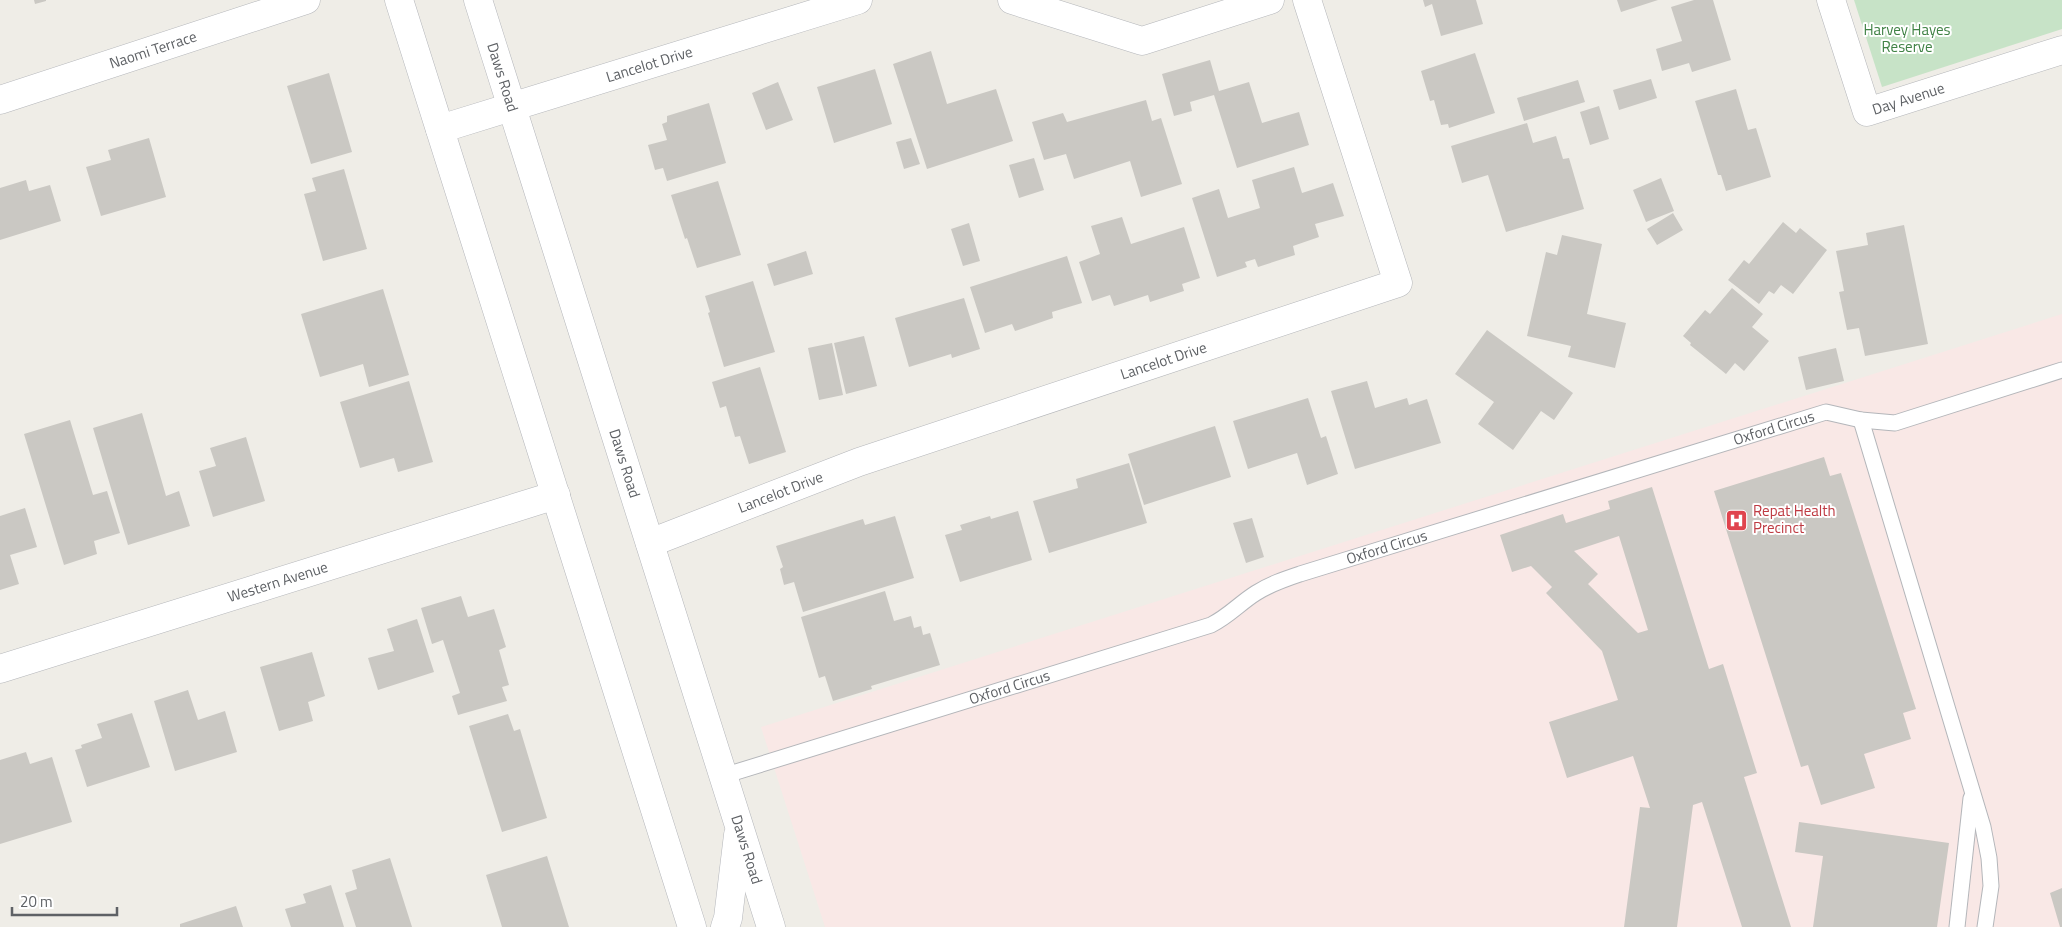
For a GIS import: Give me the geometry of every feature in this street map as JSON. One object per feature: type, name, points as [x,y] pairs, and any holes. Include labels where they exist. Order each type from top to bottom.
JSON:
[{"type":"street","name":"Naomi Terrace","points":[[0,100],[306,0]]},
{"type":"street","points":[[399,0],[692,927]]},
{"type":"street","name":"Daws Road","points":[[478,0],[771,927]]},
{"type":"street","name":"Lancelot Drive","points":[[440,129],[858,0]]},
{"type":"street","points":[[1012,0],[1142,41],[1270,0]]},
{"type":"street","name":"Lancelot Drive","points":[[650,543],[859,462],[1398,283],[1307,0]]},
{"type":"street","name":"Day Avenue","points":[[1831,0],[1867,112],[2062,50]]},
{"type":"street","name":"Western Avenue","points":[[0,669],[556,495]]},
{"type":"street","points":[[726,927],[739,826]]},
{"type":"lane","name":"Oxford Circus","points":[[723,776],[1211,625],[1228,616],[1256,593],[1272,584],[1300,574],[1826,412],[1861,420],[1895,423],[2062,370]]},
{"type":"lane","points":[[1861,420],[1983,827],[1989,858],[1991,886],[1985,927]]},
{"type":"lane","points":[[1957,927],[1972,792]]},
{"type":"shaded area","name":"Repat Health Precinct","points":[[2062,314],[2062,927],[825,927],[761,727]]},
{"type":"green space","name":"Harvey Hayes Reserve","points":[[1854,0],[2062,0],[2062,29],[1882,87]]},
{"type":"building","points":[[34,0],[46,0],[46,1],[35,4]]},
{"type":"building","points":[[1423,0],[1476,0],[1483,24],[1441,36],[1432,4],[1425,7]]},
{"type":"building","points":[[1617,0],[1658,0],[1621,12]]},
{"type":"building","points":[[1694,0],[1713,0],[1731,60],[1692,72],[1689,63],[1662,71],[1656,49],[1682,41],[1671,7]]},
{"type":"building","points":[[931,51],[947,104],[996,89],[1013,141],[927,169],[893,64]]},
{"type":"building","points":[[1475,53],[1495,113],[1449,128],[1448,124],[1441,125],[1434,100],[1430,101],[1421,71]]},
{"type":"building","points":[[1210,60],[1219,91],[1249,82],[1262,123],[1299,112],[1309,145],[1237,168],[1214,95],[1190,102],[1192,111],[1174,116],[1162,74]]},
{"type":"building","points":[[875,69],[892,124],[834,143],[817,87]]},
{"type":"building","points":[[329,73],[352,152],[311,164],[287,86]]},
{"type":"building","points":[[1651,79],[1657,98],[1619,110],[1613,90]]},
{"type":"building","points":[[1578,80],[1585,102],[1524,121],[1517,98]]},
{"type":"building","points":[[778,82],[793,120],[766,130],[752,93]]},
{"type":"building","points":[[1736,89],[1748,130],[1756,128],[1771,177],[1726,191],[1721,175],[1718,175],[1695,101]]},
{"type":"building","points":[[1146,100],[1152,121],[1161,118],[1182,184],[1141,197],[1130,161],[1074,179],[1066,154],[1044,160],[1032,122],[1063,113],[1067,122]]},
{"type":"building","points":[[709,103],[726,163],[667,181],[663,168],[655,170],[648,145],[667,140],[662,124],[667,122],[667,116]]},
{"type":"building","points":[[1599,106],[1609,139],[1590,145],[1580,112]]},
{"type":"building","points":[[1527,123],[1533,143],[1556,136],[1563,159],[1569,158],[1584,209],[1506,232],[1488,175],[1462,183],[1451,146]]},
{"type":"building","points":[[149,138],[166,197],[101,216],[86,167],[111,160],[108,150]]},
{"type":"building","points":[[911,138],[920,164],[904,169],[896,142]]},
{"type":"building","points":[[1034,158],[1044,190],[1019,198],[1009,165]]},
{"type":"building","points":[[1294,167],[1302,193],[1333,183],[1344,216],[1315,224],[1319,237],[1293,246],[1295,255],[1258,267],[1255,259],[1245,262],[1247,267],[1217,277],[1192,198],[1219,189],[1228,218],[1260,208],[1252,180]]},
{"type":"building","points":[[344,169],[367,249],[323,261],[304,194],[316,191],[312,178]]},
{"type":"building","points":[[1661,178],[1674,211],[1646,222],[1633,190]]},
{"type":"building","points":[[26,180],[29,191],[50,185],[61,221],[0,240],[0,188]]},
{"type":"building","points":[[718,181],[741,255],[697,268],[687,238],[685,239],[671,195]]},
{"type":"building","points":[[1673,213],[1683,230],[1657,245],[1647,229]]},
{"type":"building","points":[[1122,217],[1131,244],[1184,227],[1200,278],[1182,284],[1184,291],[1150,302],[1148,295],[1114,306],[1110,295],[1092,301],[1079,262],[1100,254],[1091,226]]},
{"type":"building","points":[[1783,222],[1796,233],[1800,228],[1827,250],[1793,294],[1781,285],[1774,294],[1769,291],[1759,304],[1728,280],[1744,260],[1749,264]]},
{"type":"building","points":[[969,223],[980,261],[963,266],[951,229]]},
{"type":"building","points":[[1904,225],[1928,344],[1865,356],[1859,328],[1847,330],[1839,292],[1844,291],[1836,251],[1868,245],[1866,233]]},
{"type":"building","points":[[1562,235],[1602,244],[1587,314],[1626,323],[1615,368],[1568,357],[1571,346],[1527,336],[1546,252],[1557,255]]},
{"type":"building","points":[[806,251],[813,274],[774,286],[767,264]]},
{"type":"building","points":[[1067,256],[1082,303],[1052,312],[1053,318],[1015,331],[1012,324],[985,333],[970,287]]},
{"type":"building","points":[[753,281],[775,352],[724,367],[705,296]]},
{"type":"building","points":[[1732,288],[1763,314],[1752,327],[1769,341],[1744,371],[1735,363],[1726,374],[1690,345],[1691,343],[1683,336],[1705,310],[1710,314]]},
{"type":"building","points":[[383,289],[409,375],[369,387],[363,364],[320,377],[301,314]]},
{"type":"building","points":[[964,298],[980,349],[952,358],[951,354],[909,367],[895,318]]},
{"type":"building","points":[[1487,330],[1573,393],[1554,420],[1541,411],[1513,450],[1478,424],[1494,402],[1455,374]]},
{"type":"building","points":[[864,336],[877,386],[846,394],[834,343]]},
{"type":"building","points":[[832,343],[843,395],[819,400],[808,348]]},
{"type":"building","points":[[1836,348],[1844,381],[1806,390],[1798,357]]},
{"type":"building","points":[[760,367],[786,452],[749,464],[740,436],[735,437],[726,406],[720,408],[712,382]]},
{"type":"building","points":[[409,381],[433,462],[398,472],[394,458],[360,468],[340,402]]},
{"type":"building","points":[[1367,381],[1375,408],[1407,398],[1409,405],[1427,399],[1441,443],[1355,469],[1331,391]]},
{"type":"building","points":[[1308,398],[1321,438],[1326,436],[1338,474],[1307,485],[1297,453],[1248,469],[1233,421]]},
{"type":"building","points":[[142,413],[166,496],[179,491],[190,526],[128,545],[93,428]]},
{"type":"building","points":[[70,420],[93,495],[107,491],[120,533],[94,541],[97,554],[64,565],[24,434]]},
{"type":"building","points":[[1215,426],[1231,477],[1144,505],[1128,454]]},
{"type":"building","points":[[246,437],[265,501],[213,517],[199,471],[216,466],[210,448]]},
{"type":"building","points":[[1824,457],[1830,476],[1841,473],[1916,709],[1903,713],[1911,739],[1864,754],[1875,788],[1821,805],[1808,765],[1801,767],[1714,491]]},
{"type":"building","points":[[1129,463],[1147,523],[1049,553],[1033,501],[1078,488],[1076,479]]},
{"type":"building","points":[[1652,487],[1709,669],[1723,664],[1757,773],[1744,777],[1791,927],[1742,927],[1702,802],[1693,805],[1677,927],[1624,927],[1640,807],[1650,808],[1633,756],[1567,778],[1549,722],[1618,700],[1602,651],[1546,593],[1552,587],[1531,566],[1512,572],[1500,535],[1563,514],[1566,523],[1610,509],[1608,501]],"holes":[[[1619,536],[1648,630],[1638,633],[1588,584],[1598,574],[1574,551]]]},
{"type":"building","points":[[25,508],[37,547],[10,555],[19,584],[0,590],[0,516]]},
{"type":"building","points":[[1018,511],[1032,560],[960,582],[945,535],[962,530],[960,525],[990,516],[991,519]]},
{"type":"building","points":[[895,516],[914,578],[803,612],[794,582],[784,585],[780,569],[783,567],[776,546],[863,519],[865,525]]},
{"type":"building","points":[[1252,518],[1264,557],[1246,563],[1233,523]]},
{"type":"building","points":[[885,591],[894,621],[911,616],[914,628],[921,626],[923,635],[930,633],[940,665],[871,686],[872,689],[833,701],[825,676],[819,678],[801,617]]},
{"type":"building","points":[[461,596],[468,617],[494,609],[506,647],[499,650],[509,685],[502,687],[507,701],[458,715],[452,696],[460,693],[443,640],[432,644],[421,608]]},
{"type":"building","points":[[417,619],[434,672],[378,690],[368,658],[394,651],[387,629]]},
{"type":"building","points":[[312,652],[325,696],[308,702],[313,721],[279,731],[260,667]]},
{"type":"building","points":[[188,690],[198,720],[225,711],[237,752],[175,771],[154,701]]},
{"type":"building","points":[[132,713],[150,767],[87,787],[75,750],[82,748],[81,745],[102,738],[97,724]]},
{"type":"building","points":[[508,714],[514,731],[520,729],[547,818],[502,832],[469,726]]},
{"type":"building","points":[[26,752],[30,764],[52,757],[72,822],[0,844],[0,760]]},
{"type":"building","points":[[1799,822],[1949,843],[1937,927],[1813,927],[1823,856],[1795,852]]},
{"type":"building","points":[[547,856],[569,927],[502,927],[486,875]]},
{"type":"building","points":[[390,858],[412,927],[356,927],[345,893],[357,889],[352,870]]},
{"type":"building","points":[[331,885],[344,927],[291,927],[285,909],[306,903],[303,894]]},
{"type":"building","points":[[2062,888],[2062,927],[2060,927],[2050,893]]},
{"type":"building","points":[[236,906],[243,927],[180,927],[180,924]]},
{"type":"place","name":"Repat Health Precinct","points":[[1737,520]]}]
